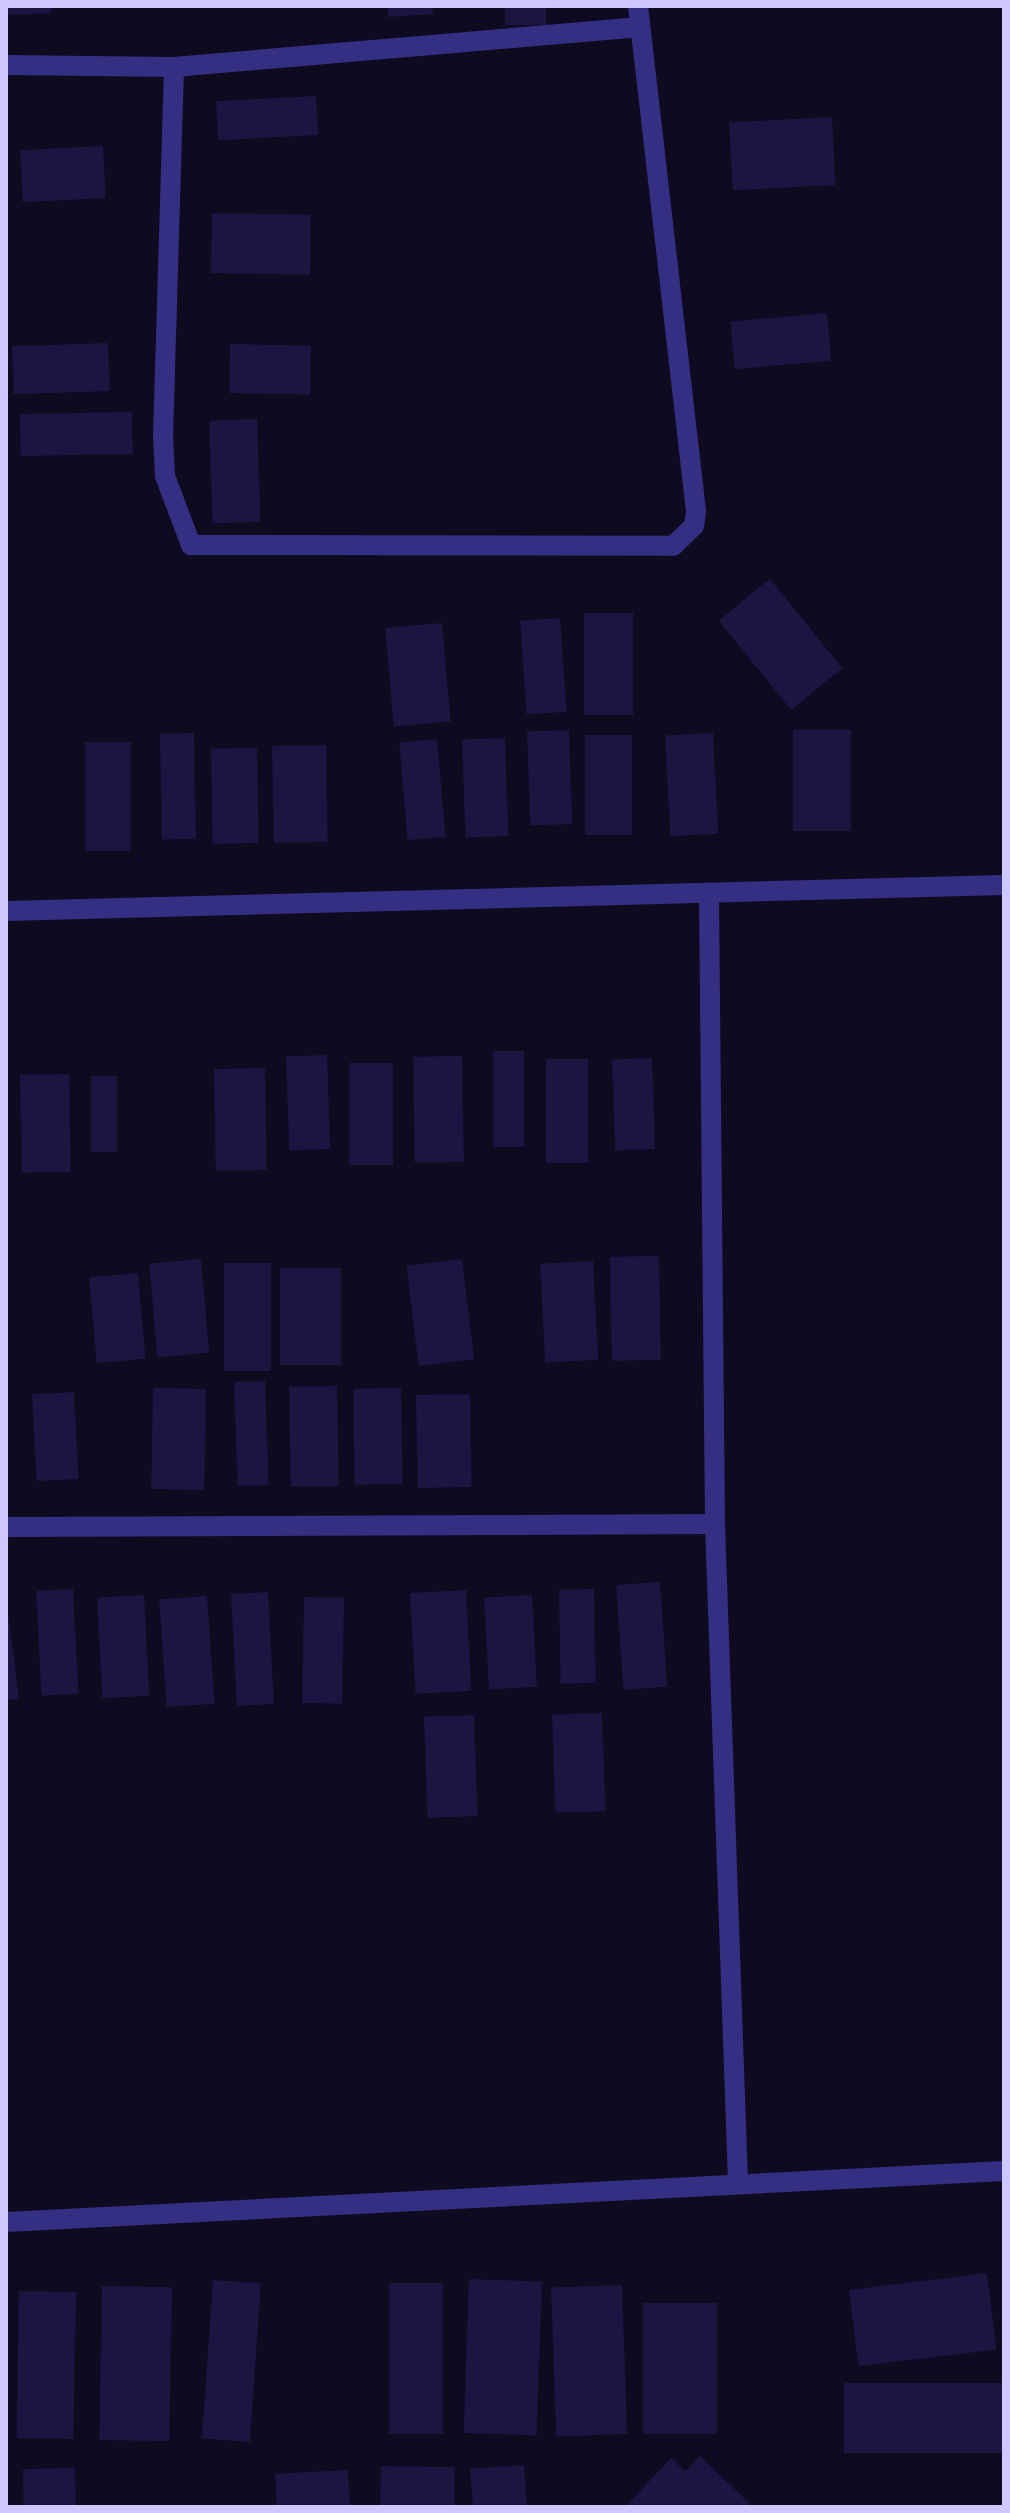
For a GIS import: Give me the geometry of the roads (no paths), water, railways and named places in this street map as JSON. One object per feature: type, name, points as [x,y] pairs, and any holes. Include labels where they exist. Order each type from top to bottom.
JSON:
[{"type":"street","points":[[6,65],[174,67],[638,16],[696,511],[684,539],[653,548],[191,545],[165,476],[163,434],[174,67]]},
{"type":"street","points":[[6,911],[709,897],[1004,885]]},
{"type":"street","points":[[709,897],[715,1524],[738,2181]]},
{"type":"street","points":[[6,1527],[715,1524]]},
{"type":"street","points":[[6,2222],[738,2181],[1004,2171]]}]
